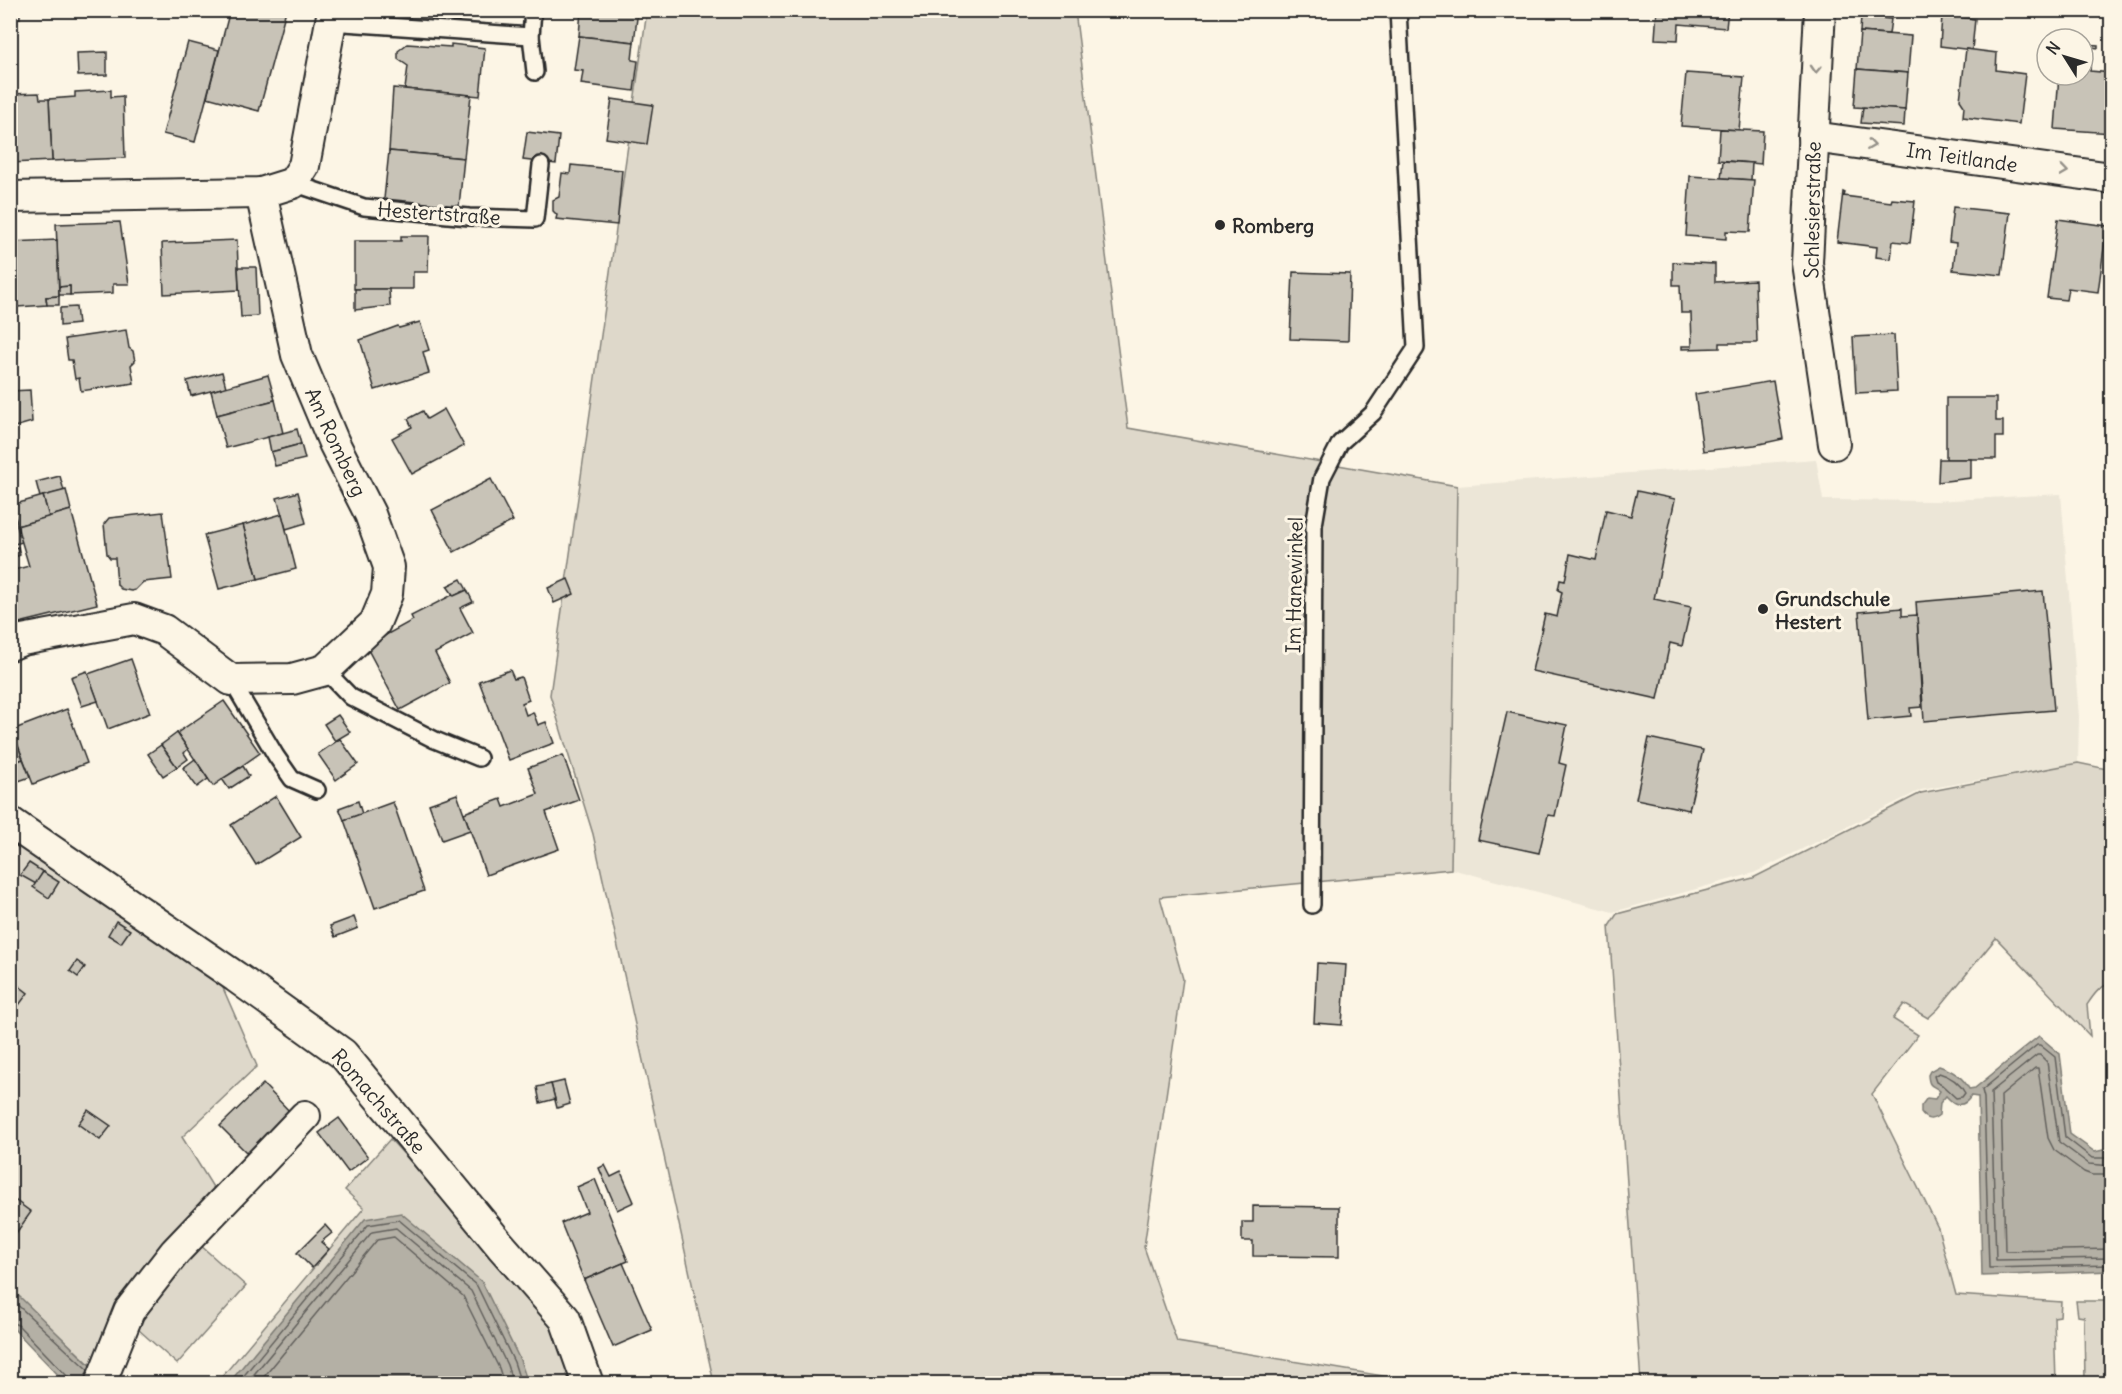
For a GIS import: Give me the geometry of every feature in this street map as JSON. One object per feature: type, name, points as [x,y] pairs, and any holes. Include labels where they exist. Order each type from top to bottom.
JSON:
[{"type":"street","name":"Schlesierstraße","points":[[1820,10],[1807,263],[1834,444]]},
{"type":"street","points":[[10,197],[261,193],[293,183],[304,166],[332,16]]},
{"type":"street","name":"Im Teitlande","points":[[1813,137],[2112,178]]},
{"type":"street","name":"Am Romberg","points":[[261,193],[297,355],[333,443],[370,514],[389,567],[387,594],[375,623],[325,670]]},
{"type":"street","points":[[10,645],[22,640],[134,619],[164,630],[231,680],[292,679],[325,670]]},
{"type":"street","name":"Romachstraße","points":[[10,822],[236,977],[342,1054],[501,1246],[565,1319],[588,1383]]},
{"type":"street","points":[[102,1377],[129,1311],[175,1252],[305,1116]]},
{"type":"lane","points":[[532,10],[531,36],[535,72]]},
{"type":"lane","name":"Im Hanewinkel","points":[[1312,906],[1314,525],[1322,478],[1340,443],[1373,413],[1416,348],[1398,10]]},
{"type":"lane","points":[[332,16],[531,36]]},
{"type":"lane","name":"Hestertstraße","points":[[293,183],[364,207],[469,217],[535,219],[541,165]]},
{"type":"lane","points":[[325,670],[351,697],[435,740],[479,758]]},
{"type":"lane","points":[[231,680],[292,779],[317,790]]},
{"type":"shaded area","points":[[647,11],[1075,11],[1128,428],[1457,486],[1451,869],[1160,897],[1183,979],[1144,1247],[1177,1342],[1401,1379],[1471,1383],[714,1383],[593,834],[550,695]]},
{"type":"shaded area","name":"Grundschule Hestert","points":[[1816,459],[1823,500],[1935,501],[2061,494],[2079,717],[2078,763],[1921,790],[1754,873],[1613,912],[1451,869],[1457,486]]},
{"type":"shaded area","points":[[2078,763],[2112,770],[2111,984],[2100,989],[2087,1005],[2090,1036],[1996,938],[1928,1018],[1904,1004],[1893,1019],[1918,1035],[1872,1094],[1938,1228],[1956,1295],[2061,1302],[2060,1316],[2054,1317],[2056,1383],[1641,1383],[1609,926],[1617,914],[1753,878],[1921,793]]},
{"type":"shaded area","points":[[11,834],[219,979],[257,1066],[182,1137],[216,1192],[99,1373],[11,1290]]},
{"type":"shaded area","points":[[390,1139],[554,1319],[578,1384],[216,1384],[364,1208],[345,1190]]},
{"type":"shaded area","points":[[199,1244],[246,1286],[177,1364],[130,1322]]},
{"type":"shaded area","points":[[2076,1301],[2111,1301],[2111,1383],[2085,1383],[2084,1317],[2078,1316]]},
{"type":"water","points":[[2039,1036],[2060,1054],[2070,1134],[2095,1152],[2103,1150],[2111,1153],[2111,1271],[1982,1276],[1978,1097],[1971,1096],[1965,1103],[1958,1104],[1946,1096],[1940,1103],[1939,1115],[1932,1119],[1927,1118],[1921,1113],[1921,1106],[1927,1098],[1935,1099],[1940,1091],[1930,1084],[1928,1075],[1930,1071],[1939,1066],[1956,1074],[1969,1089],[1975,1088]]},
{"type":"water","points":[[401,1213],[482,1282],[520,1360],[528,1383],[229,1383],[365,1219]]},
{"type":"water","points":[[10,1290],[20,1297],[108,1383],[66,1383],[11,1326]]},
{"type":"building","points":[[10,10],[20,10],[20,18],[10,17]]},
{"type":"building","points":[[230,10],[286,10],[259,111],[207,97]]},
{"type":"building","points":[[581,10],[638,10],[634,42],[579,36]]},
{"type":"building","points":[[1657,10],[1728,10],[1726,28],[1679,24],[1678,40],[1655,39]]},
{"type":"building","points":[[1942,15],[1975,19],[1972,50],[1940,46]]},
{"type":"building","points":[[1861,16],[1891,19],[1889,34],[1860,32]]},
{"type":"building","points":[[1860,32],[1911,36],[1908,73],[1857,69]]},
{"type":"building","points":[[579,36],[634,42],[632,60],[638,61],[634,91],[581,84],[583,71],[574,70]]},
{"type":"building","points":[[188,42],[219,50],[195,142],[163,134]]},
{"type":"building","points":[[407,44],[451,47],[451,44],[485,48],[480,96],[405,89],[408,66],[398,59],[398,51]]},
{"type":"building","points":[[1966,49],[1997,53],[1996,70],[2025,74],[2019,124],[1963,117],[1964,106],[1960,100]]},
{"type":"building","points":[[107,52],[107,75],[78,76],[77,53]]},
{"type":"building","points":[[1857,69],[1908,73],[1905,110],[1854,107]]},
{"type":"building","points":[[2095,71],[2112,73],[2112,133],[2055,129],[2058,87],[2095,87]]},
{"type":"building","points":[[1686,73],[1744,77],[1739,130],[1681,126]]},
{"type":"building","points":[[393,88],[471,95],[464,158],[389,151]]},
{"type":"building","points":[[111,90],[111,97],[123,96],[125,158],[52,161],[49,99],[75,97],[75,92]]},
{"type":"building","points":[[39,93],[40,99],[49,99],[52,161],[10,163],[10,94]]},
{"type":"building","points":[[612,99],[653,105],[647,144],[606,138]]},
{"type":"building","points":[[1863,107],[1905,110],[1904,126],[1861,123]]},
{"type":"building","points":[[1720,129],[1763,131],[1761,164],[1718,160]]},
{"type":"building","points":[[527,132],[559,136],[556,164],[523,160]]},
{"type":"building","points":[[389,151],[464,158],[459,206],[384,199]]},
{"type":"building","points":[[1723,161],[1752,163],[1751,180],[1721,178]]},
{"type":"building","points":[[571,165],[622,170],[617,225],[556,219],[553,200],[559,197],[562,173],[570,174]]},
{"type":"building","points":[[1690,176],[1754,180],[1750,232],[1726,231],[1726,239],[1686,236]]},
{"type":"building","points":[[1843,192],[1844,196],[1891,202],[1892,199],[1915,201],[1910,243],[1893,241],[1891,259],[1876,257],[1877,247],[1837,242]]},
{"type":"building","points":[[1953,207],[2010,213],[2002,275],[1953,270],[1956,243],[1949,242]]},
{"type":"building","points":[[2058,219],[2107,226],[2098,292],[2068,288],[2066,300],[2047,298]]},
{"type":"building","points":[[120,222],[129,284],[113,284],[113,293],[70,295],[70,286],[59,287],[56,224]]},
{"type":"building","points":[[401,236],[429,236],[428,272],[413,272],[413,289],[354,289],[354,241],[401,241]]},
{"type":"building","points":[[57,240],[59,296],[46,297],[47,305],[17,307],[16,299],[10,299],[10,242]]},
{"type":"building","points":[[237,240],[239,290],[164,294],[162,243]]},
{"type":"building","points":[[1673,262],[1715,264],[1715,282],[1755,280],[1757,343],[1720,343],[1720,348],[1682,349],[1682,346],[1692,346],[1691,313],[1681,313],[1680,285],[1673,285]]},
{"type":"building","points":[[238,267],[256,267],[258,316],[241,317]]},
{"type":"building","points":[[1293,272],[1350,274],[1348,341],[1290,339]]},
{"type":"building","points":[[70,286],[70,295],[59,295],[59,287]]},
{"type":"building","points":[[355,289],[389,289],[390,306],[355,310]]},
{"type":"building","points":[[59,296],[59,305],[47,305],[46,297]]},
{"type":"building","points":[[10,299],[16,299],[17,307],[10,307]]},
{"type":"building","points":[[76,307],[78,324],[60,326],[60,308]]},
{"type":"building","points":[[420,322],[429,350],[423,352],[429,373],[375,390],[360,340],[398,326],[399,328]]},
{"type":"building","points":[[126,330],[129,348],[133,351],[135,361],[131,365],[134,383],[81,391],[79,378],[75,379],[72,360],[68,360],[65,339]]},
{"type":"building","points":[[1894,335],[1897,391],[1856,393],[1853,337]]},
{"type":"building","points":[[222,372],[226,387],[191,396],[187,381]]},
{"type":"building","points":[[268,375],[275,400],[217,415],[211,391]]},
{"type":"building","points":[[1773,381],[1783,439],[1703,451],[1695,394]]},
{"type":"building","points":[[30,390],[32,422],[11,428],[10,391]]},
{"type":"building","points":[[1946,398],[1996,398],[1996,421],[2003,421],[2003,437],[1996,437],[1996,459],[1946,459]]},
{"type":"building","points":[[275,400],[283,433],[226,448],[217,415]]},
{"type":"building","points":[[444,409],[464,446],[412,474],[392,438],[412,427],[408,419],[423,411],[427,419]]},
{"type":"building","points":[[297,429],[301,444],[271,452],[268,437]]},
{"type":"building","points":[[301,444],[305,459],[275,466],[271,452]]},
{"type":"building","points":[[1939,459],[1971,459],[1971,478],[1938,482]]},
{"type":"building","points":[[60,476],[64,491],[40,497],[36,482]]},
{"type":"building","points":[[491,479],[513,521],[454,552],[432,510]]},
{"type":"building","points":[[66,490],[71,510],[49,517],[43,496]]},
{"type":"building","points":[[1637,491],[1675,499],[1654,599],[1691,607],[1682,646],[1670,643],[1658,699],[1532,671],[1545,614],[1557,617],[1562,592],[1558,590],[1560,580],[1565,581],[1570,554],[1596,560],[1606,510],[1631,516]]},
{"type":"building","points":[[298,492],[306,523],[286,529],[277,498]]},
{"type":"building","points":[[43,496],[49,517],[17,526],[12,505]]},
{"type":"building","points":[[12,505],[22,542],[11,545],[10,506]]},
{"type":"building","points":[[71,510],[97,604],[11,625],[10,571],[29,566],[17,526]]},
{"type":"building","points":[[163,512],[172,579],[143,582],[131,591],[121,589],[117,585],[115,558],[110,558],[107,554],[104,524],[109,518]]},
{"type":"building","points":[[282,514],[296,569],[258,579],[243,525]]},
{"type":"building","points":[[243,525],[258,579],[219,589],[204,535]]},
{"type":"building","points":[[18,547],[20,555],[12,558],[10,549]]},
{"type":"building","points":[[461,579],[467,590],[454,596],[447,586]]},
{"type":"building","points":[[568,579],[574,594],[554,603],[548,588]]},
{"type":"building","points":[[467,590],[473,602],[460,608],[473,633],[435,653],[450,683],[400,710],[366,646],[413,620],[411,616]]},
{"type":"building","points":[[2043,591],[2054,710],[1924,721],[1916,602]]},
{"type":"building","points":[[1902,608],[1902,616],[1917,615],[1922,707],[1910,708],[1911,716],[1868,720],[1859,612]]},
{"type":"building","points":[[131,659],[150,713],[108,729],[88,674]]},
{"type":"building","points":[[510,670],[514,679],[521,677],[529,700],[522,703],[526,715],[533,712],[538,725],[546,722],[554,743],[509,760],[479,681]]},
{"type":"building","points":[[87,671],[98,701],[82,706],[71,677]]},
{"type":"building","points":[[224,701],[260,753],[213,786],[177,733]]},
{"type":"building","points":[[67,709],[87,763],[33,784],[12,730]]},
{"type":"building","points":[[1507,712],[1567,725],[1559,763],[1566,765],[1555,816],[1548,815],[1539,853],[1478,840]]},
{"type":"building","points":[[338,715],[350,732],[335,741],[324,724]]},
{"type":"building","points":[[10,726],[23,759],[10,764]]},
{"type":"building","points":[[177,733],[188,749],[184,753],[188,759],[177,767],[161,745]]},
{"type":"building","points":[[1649,738],[1703,750],[1689,810],[1636,799]]},
{"type":"building","points":[[340,739],[358,764],[336,780],[318,754]]},
{"type":"building","points":[[161,745],[177,767],[163,776],[148,754]]},
{"type":"building","points":[[563,755],[579,800],[546,812],[559,849],[486,875],[464,813],[501,799],[504,807],[538,794],[528,768]]},
{"type":"building","points":[[23,759],[30,777],[10,784],[10,764]]},
{"type":"building","points":[[195,759],[208,779],[197,787],[183,768]]},
{"type":"building","points":[[243,766],[249,776],[229,789],[222,779]]},
{"type":"building","points":[[457,794],[470,830],[442,840],[429,804]]},
{"type":"building","points":[[276,796],[301,837],[256,865],[231,825]]},
{"type":"building","points":[[358,801],[362,814],[344,820],[339,808]]},
{"type":"building","points":[[393,802],[424,891],[375,908],[344,820]]},
{"type":"building","points":[[29,863],[43,872],[36,884],[20,875]]},
{"type":"building","points":[[43,872],[59,882],[49,898],[33,887]]},
{"type":"building","points":[[354,917],[358,928],[335,937],[330,926]]},
{"type":"building","points":[[116,921],[130,930],[121,943],[108,935]]},
{"type":"building","points":[[77,961],[85,967],[78,977],[70,971]]},
{"type":"building","points":[[1317,963],[1346,965],[1342,1025],[1314,1023]]},
{"type":"building","points":[[10,979],[28,993],[16,1009],[10,1005]]},
{"type":"building","points":[[564,1081],[570,1104],[557,1108],[551,1084]]},
{"type":"building","points":[[263,1084],[294,1116],[252,1158],[220,1126]]},
{"type":"building","points":[[551,1084],[555,1099],[540,1103],[537,1087]]},
{"type":"building","points":[[88,1110],[111,1126],[100,1140],[78,1124]]},
{"type":"building","points":[[339,1118],[368,1157],[348,1172],[319,1133]]},
{"type":"building","points":[[605,1165],[611,1177],[621,1172],[634,1202],[617,1210],[599,1168]]},
{"type":"building","points":[[595,1179],[628,1261],[584,1280],[561,1223],[587,1212],[577,1187]]},
{"type":"building","points":[[12,1198],[31,1212],[14,1236],[10,1234]]},
{"type":"building","points":[[1253,1206],[1339,1207],[1339,1257],[1253,1256],[1253,1241],[1242,1241],[1242,1222],[1253,1222]]},
{"type":"building","points":[[325,1225],[332,1233],[321,1242],[329,1249],[312,1268],[297,1253]]},
{"type":"building","points":[[623,1263],[652,1330],[613,1347],[584,1280]]},
{"type":"place","name":"Romberg","points":[[1220,225]]},
{"type":"place","name":"Grundschule Hestert","points":[[1763,609]]}]
